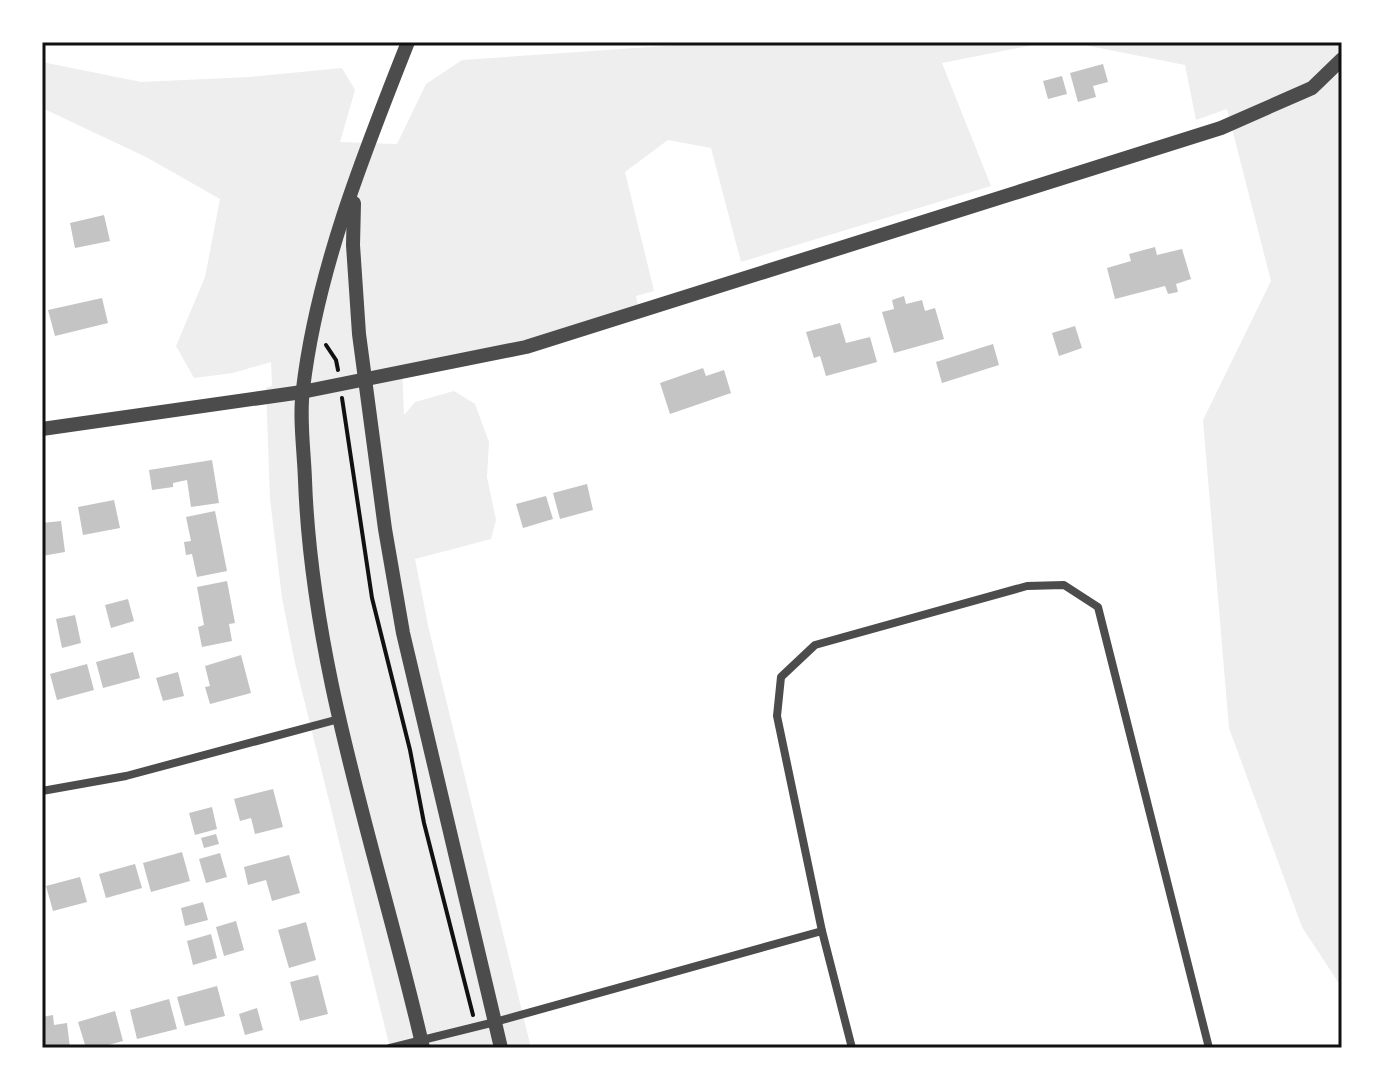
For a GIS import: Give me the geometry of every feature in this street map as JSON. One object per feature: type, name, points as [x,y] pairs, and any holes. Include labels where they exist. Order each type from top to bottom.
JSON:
[{"type":"street","points":[[408,42],[354,187],[324,282],[302,392],[306,508],[317,608],[339,719],[422,1044]]},
{"type":"street","points":[[42,429],[302,392],[526,347],[1221,128],[1312,88],[1342,59]]},
{"type":"street","points":[[354,187],[353,245],[359,334],[385,529],[403,633],[501,1048]]},
{"type":"street","points":[[852,1048],[822,931],[777,716],[781,677],[815,645],[1027,586],[1064,585],[1098,607],[1209,1048]]},
{"type":"street","points":[[42,791],[126,776],[339,719]]},
{"type":"street","points":[[390,1048],[422,1044],[822,931]]},
{"type":"path","points":[[320,342],[332,353],[338,373]]},
{"type":"path","points":[[342,400],[372,598],[410,750],[424,823],[474,1016]]},
{"type":"shaded area","points":[[723,42],[1049,42],[942,63],[991,186],[741,262],[711,148],[668,140],[625,172],[654,291],[636,296],[639,311],[511,352],[402,368],[404,415],[415,402],[454,391],[475,404],[489,442],[487,477],[496,520],[491,539],[415,559],[429,630],[531,1048],[390,1048],[295,663],[282,598],[270,499],[266,388],[272,386],[271,362],[233,373],[194,378],[176,346],[205,277],[220,199],[146,157],[42,108],[42,62],[141,82],[249,77],[342,68],[355,90],[340,142],[397,144],[426,84],[462,60]]},
{"type":"shaded area","points":[[1069,42],[1342,42],[1342,988],[1302,927],[1229,728],[1203,420],[1271,281],[1227,109],[1196,120],[1185,65]]},
{"type":"building","points":[[1103,64],[1108,82],[1093,86],[1096,97],[1078,102],[1070,73]]},
{"type":"building","points":[[1062,76],[1067,94],[1048,99],[1043,81]]},
{"type":"building","points":[[104,215],[110,241],[75,248],[70,223]]},
{"type":"building","points":[[1155,247],[1157,255],[1182,249],[1191,279],[1176,284],[1178,292],[1168,294],[1165,286],[1115,299],[1107,268],[1131,261],[1129,254]]},
{"type":"building","points":[[904,296],[906,304],[922,300],[925,311],[935,308],[944,339],[894,353],[882,312],[894,309],[892,300]]},
{"type":"building","points":[[102,298],[108,323],[55,336],[48,310]]},
{"type":"building","points":[[840,323],[846,343],[870,337],[877,362],[826,376],[820,356],[814,358],[806,332]]},
{"type":"building","points":[[1075,326],[1082,348],[1059,356],[1052,333]]},
{"type":"building","points":[[993,344],[999,365],[942,383],[936,362]]},
{"type":"building","points":[[703,368],[706,376],[724,370],[731,393],[670,414],[660,383]]},
{"type":"building","points":[[212,460],[219,503],[191,507],[187,480],[173,483],[173,487],[152,490],[149,470]]},
{"type":"building","points":[[587,484],[593,510],[560,519],[553,493]]},
{"type":"building","points":[[546,496],[553,519],[523,528],[516,504]]},
{"type":"building","points":[[114,500],[120,528],[83,535],[78,507]]},
{"type":"building","points":[[215,511],[227,571],[197,577],[192,554],[186,555],[184,542],[191,541],[186,517]]},
{"type":"building","points":[[61,521],[65,552],[42,556],[42,523]]},
{"type":"building","points":[[227,581],[235,623],[229,624],[232,641],[202,647],[198,627],[204,625],[197,587]]},
{"type":"building","points":[[128,599],[134,621],[111,628],[105,605]]},
{"type":"building","points":[[75,615],[81,643],[62,648],[56,619]]},
{"type":"building","points":[[133,652],[140,678],[103,688],[96,662]]},
{"type":"building","points":[[241,655],[251,693],[210,704],[205,687],[210,686],[205,666]]},
{"type":"building","points":[[87,664],[94,690],[57,700],[50,674]]},
{"type":"building","points":[[178,672],[184,696],[163,701],[156,678]]},
{"type":"building","points":[[273,789],[283,827],[255,834],[251,818],[240,821],[234,799]]},
{"type":"building","points":[[212,807],[217,829],[195,835],[189,813]]},
{"type":"building","points":[[216,834],[219,844],[204,848],[201,838]]},
{"type":"building","points":[[182,852],[190,881],[151,892],[143,863]]},
{"type":"building","points":[[220,853],[227,877],[206,883],[199,859]]},
{"type":"building","points":[[289,855],[300,893],[272,901],[266,880],[248,885],[244,867]]},
{"type":"building","points":[[135,864],[142,888],[106,898],[99,874]]},
{"type":"building","points":[[80,877],[87,902],[53,911],[46,886]]},
{"type":"building","points":[[203,902],[208,920],[185,926],[181,908]]},
{"type":"building","points":[[236,921],[244,950],[224,956],[216,927]]},
{"type":"building","points":[[306,922],[316,960],[289,968],[278,930]]},
{"type":"building","points":[[211,934],[217,958],[193,965],[187,941]]},
{"type":"building","points":[[318,975],[328,1014],[300,1021],[290,982]]},
{"type":"building","points":[[217,986],[225,1016],[185,1026],[177,997]]},
{"type":"building","points":[[169,999],[177,1029],[137,1039],[130,1010]]},
{"type":"building","points":[[257,1008],[263,1030],[245,1035],[239,1014]]},
{"type":"building","points":[[115,1011],[123,1041],[86,1048],[78,1022]]},
{"type":"building","points":[[53,1015],[54,1025],[67,1023],[70,1048],[42,1048],[42,1017]]}]
